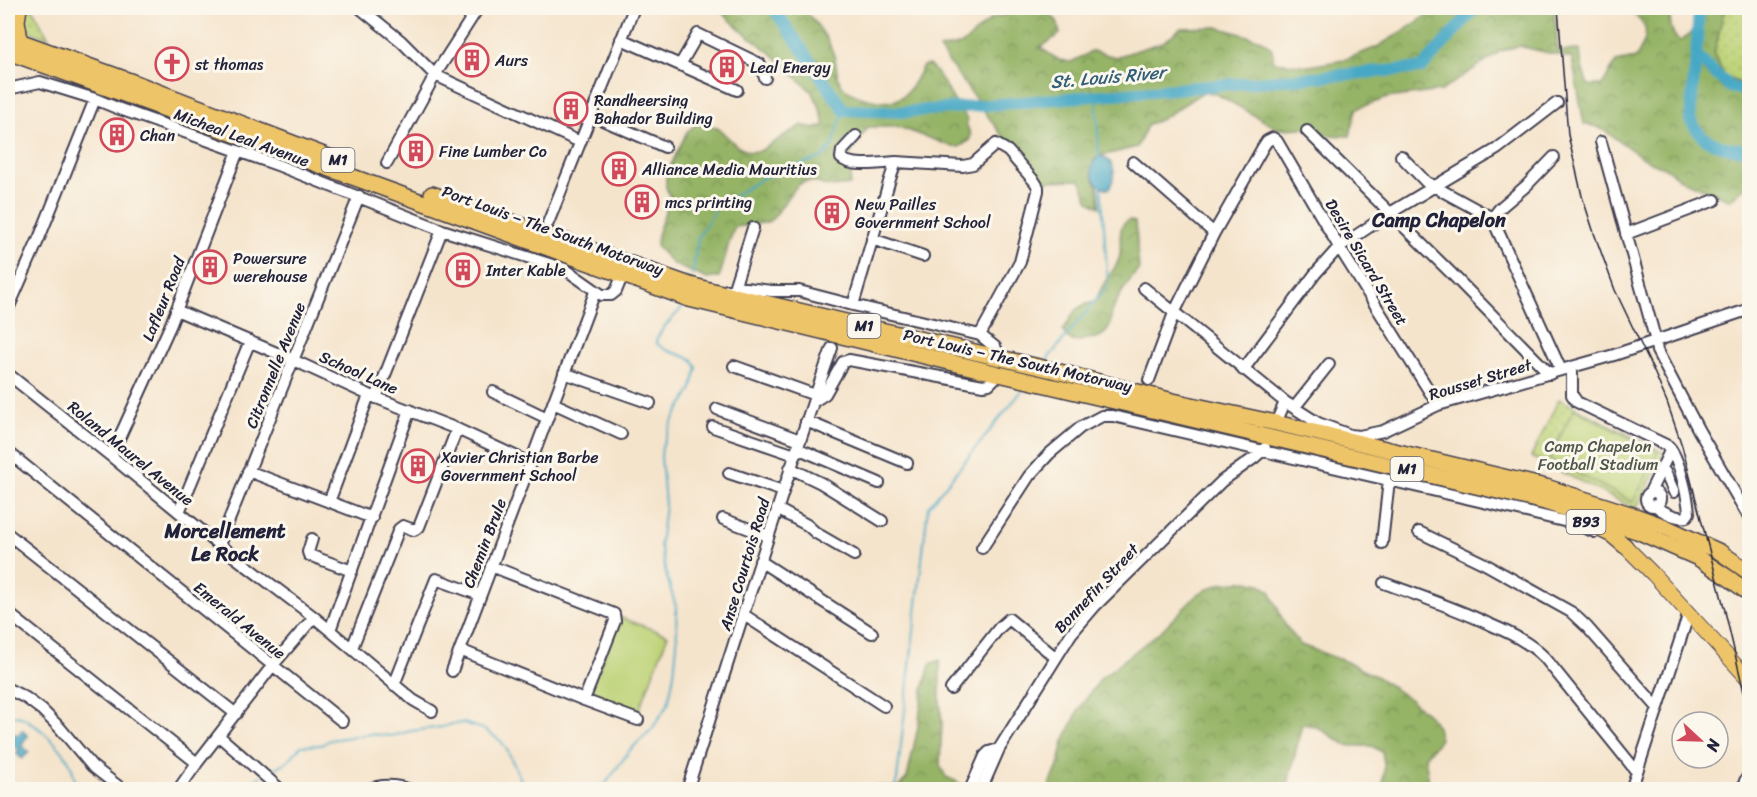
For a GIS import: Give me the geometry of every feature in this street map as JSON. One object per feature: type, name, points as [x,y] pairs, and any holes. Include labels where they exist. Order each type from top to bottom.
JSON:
[{"type":"highway","points":[[11,31],[17,21],[18,8]]},
{"type":"highway","name":"Port Louis – The South Motorway","points":[[11,31],[86,65],[670,284]]},
{"type":"highway","name":"Port Louis – The South Motorway","points":[[8,52],[623,274],[1020,362],[1545,487],[1664,526],[1720,552],[1749,573]]},
{"type":"highway","points":[[8,59],[47,73],[69,75]]},
{"type":"highway","name":"Port Louis – The South Motorway","points":[[717,293],[817,330],[1545,502],[1637,531],[1698,558],[1749,594]]},
{"type":"highway","name":"B93","points":[[1545,502],[1602,530],[1625,546]]},
{"type":"main road","points":[[8,15],[18,8]]},
{"type":"main road","name":"B93","points":[[1625,546],[1689,613],[1749,681]]},
{"type":"street","points":[[360,8],[401,41],[435,75],[580,142]]},
{"type":"street","points":[[387,163],[435,75],[478,8]]},
{"type":"street","points":[[548,223],[633,8]]},
{"type":"street","points":[[680,65],[698,34],[760,64],[765,78]]},
{"type":"street","points":[[621,39],[737,90]]},
{"type":"street","name":"Micheal Leal Avenue","points":[[8,89],[40,82],[95,99],[359,196],[442,230],[565,269],[595,292]]},
{"type":"street","points":[[8,309],[95,99]]},
{"type":"street","points":[[1243,370],[1315,274],[1339,248],[1390,213],[1497,149],[1557,103]]},
{"type":"street","points":[[591,115],[665,147]]},
{"type":"street","points":[[1307,131],[1550,374]]},
{"type":"street","points":[[856,136],[842,151],[843,160],[856,163],[896,162],[963,166],[973,164],[996,144],[1008,151],[1038,187],[1020,262],[980,335]]},
{"type":"street","name":"Desire Sicard Street","points":[[1214,233],[1263,147],[1270,138],[1273,138],[1277,141],[1339,248],[1438,405]]},
{"type":"street","points":[[1601,142],[1657,351],[1749,519]]},
{"type":"street","name":"Lafleur Road","points":[[111,456],[176,310],[238,151]]},
{"type":"street","points":[[1401,156],[1426,182],[1492,218],[1567,369],[1572,394],[1577,402],[1671,449],[1674,453],[1679,491]]},
{"type":"street","points":[[1492,218],[1554,157]]},
{"type":"street","points":[[854,305],[896,162]]},
{"type":"street","points":[[1133,162],[1214,233],[1174,313],[1149,380]]},
{"type":"street","name":"Citronnelle Avenue","points":[[219,544],[359,196]]},
{"type":"street","points":[[1626,234],[1715,200]]},
{"type":"street","points":[[717,293],[753,228]]},
{"type":"street","points":[[329,502],[442,230]]},
{"type":"street","points":[[872,239],[923,256]]},
{"type":"street","points":[[595,292],[611,295],[616,291],[623,274]]},
{"type":"street","name":"Rousset Street","points":[[1144,288],[1289,405],[1318,423],[1359,436],[1383,431],[1438,405],[1614,356],[1749,309]]},
{"type":"street","points":[[717,293],[799,291],[980,335],[995,346],[1002,358]]},
{"type":"street","name":"Chemin Brule","points":[[452,671],[595,292]]},
{"type":"street","name":"School Lane","points":[[176,310],[373,396],[457,429],[530,463]]},
{"type":"street","points":[[817,330],[830,339],[832,348]]},
{"type":"street","points":[[179,512],[250,341]]},
{"type":"street","points":[[832,348],[843,342],[873,344]]},
{"type":"street","name":"Anse Courtois Road","points":[[687,789],[790,468],[832,348]]},
{"type":"street","points":[[734,366],[814,399],[825,394],[843,362],[849,360],[983,385],[1005,375]]},
{"type":"street","points":[[1276,423],[1289,405],[1329,364]]},
{"type":"street","points":[[564,373],[650,403]]},
{"type":"street","name":"Roland Maurel Avenue","points":[[8,377],[314,617],[412,700],[432,711]]},
{"type":"street","points":[[493,392],[547,418]]},
{"type":"street","points":[[553,403],[621,434]]},
{"type":"street","points":[[717,409],[797,448],[879,483]]},
{"type":"street","points":[[330,630],[410,410]]},
{"type":"street","points":[[981,548],[1029,476],[1049,454],[1081,427],[1102,416],[1113,416],[1576,524],[1625,546]]},
{"type":"street","points":[[806,421],[907,463]]},
{"type":"street","points":[[713,427],[797,448]]},
{"type":"street","points":[[352,648],[399,529],[404,526],[414,530],[419,527],[457,429]]},
{"type":"street","name":"Bonnefin Street","points":[[981,789],[999,749],[1071,634],[1146,554],[1222,481],[1263,451],[1273,439]]},
{"type":"street","points":[[1661,469],[1679,491],[1689,510],[1686,517],[1681,518],[1659,509],[1655,499],[1661,469],[1671,449]]},
{"type":"street","name":"Emerald Avenue","points":[[8,452],[342,721]]},
{"type":"street","points":[[790,468],[821,483],[882,521]]},
{"type":"street","points":[[248,471],[372,518]]},
{"type":"street","points":[[729,473],[783,491]]},
{"type":"street","points":[[1382,543],[1389,480]]},
{"type":"street","points":[[1655,499],[1679,491]]},
{"type":"street","points":[[777,509],[854,555]]},
{"type":"street","points":[[723,519],[768,536]]},
{"type":"street","points":[[1419,532],[1485,564],[1571,612],[1658,708]]},
{"type":"street","points":[[8,534],[236,714]]},
{"type":"street","points":[[312,539],[309,555],[352,571]]},
{"type":"street","points":[[760,561],[872,633]]},
{"type":"street","points":[[491,566],[614,614],[615,621],[584,700]]},
{"type":"street","points":[[394,685],[436,579],[480,595]]},
{"type":"street","points":[[1384,583],[1458,609],[1533,646],[1637,772]]},
{"type":"street","points":[[8,613],[196,763]]},
{"type":"street","points":[[1632,789],[1689,613]]},
{"type":"street","points":[[744,615],[884,706]]},
{"type":"street","points":[[178,789],[273,665],[314,617]]},
{"type":"street","points":[[951,689],[999,627],[1009,619],[1055,657]]},
{"type":"street","points":[[460,650],[638,720]]},
{"type":"street","points":[[8,689],[42,710],[92,766],[123,789]]},
{"type":"street","points":[[219,736],[278,786]]},
{"type":"street","points":[[970,789],[985,756],[999,749]]},
{"type":"street","points":[[1744,789],[1749,772]]},
{"type":"street","points":[[367,789],[392,786],[411,789]]},
{"type":"green space","points":[[717,8],[803,9],[818,26],[830,45],[840,82],[850,92],[867,99],[892,101],[898,99],[910,89],[923,66],[929,65],[941,78],[957,106],[968,119],[966,124],[971,135],[969,141],[959,147],[953,147],[899,127],[868,127],[846,161],[851,172],[850,185],[833,187],[805,182],[795,188],[768,222],[735,227],[719,277],[707,279],[673,264],[656,246],[657,235],[670,198],[666,187],[666,175],[687,132],[696,124],[708,124],[719,129],[738,147],[749,152],[760,151],[802,125],[814,129],[825,125],[812,92],[771,53]]},
{"type":"green space","points":[[1433,8],[1554,8],[1558,51],[1580,50],[1582,67],[1588,85],[1602,85],[1616,62],[1636,58],[1646,35],[1640,20],[1627,8],[1668,8],[1672,30],[1680,41],[1695,30],[1701,8],[1726,8],[1714,55],[1725,77],[1749,87],[1749,184],[1730,200],[1682,180],[1664,167],[1646,160],[1599,127],[1584,124],[1572,58],[1518,46],[1501,51],[1441,91],[1387,98],[1356,109],[1350,136],[1326,135],[1303,128],[1278,129],[1215,93],[1203,92],[1160,120],[1148,124],[1137,147],[1101,156],[1094,160],[1094,180],[1098,185],[1100,207],[1089,201],[1080,180],[1043,181],[1025,167],[939,49],[963,44],[991,19],[1025,9],[1048,13],[1057,21],[1060,34],[1040,48],[1059,60],[1071,62],[1093,51],[1116,57],[1163,42],[1181,28],[1217,27],[1262,40],[1272,49],[1274,62],[1309,66],[1344,60],[1377,47],[1418,22]]},
{"type":"green space","points":[[1726,8],[1749,8],[1749,87],[1725,77],[1714,55]]},
{"type":"green space","points":[[26,9],[33,9],[49,38],[28,30],[25,22]]},
{"type":"green space","points":[[1129,220],[1135,222],[1139,269],[1117,301],[1110,327],[1105,334],[1097,338],[1073,341],[1063,331],[1078,308],[1095,302],[1118,262],[1122,226]]},
{"type":"green space","name":"Camp Chapelon Football Stadium","points":[[1559,399],[1665,453],[1636,509],[1531,457]]},
{"type":"green space","name":"Camp Chapelon Football Stadium","points":[[1574,409],[1658,452],[1633,502],[1549,459]]},
{"type":"green space","points":[[1248,581],[1260,584],[1270,591],[1285,625],[1301,645],[1347,662],[1379,678],[1431,717],[1440,739],[1425,757],[1429,782],[1426,789],[1383,789],[1382,752],[1372,746],[1348,746],[1315,726],[1302,724],[1287,789],[1048,789],[1059,764],[1064,741],[1079,709],[1101,678],[1161,631],[1198,594],[1223,583]]},
{"type":"green space","points":[[619,617],[668,635],[637,716],[588,697]]},
{"type":"green space","points":[[940,660],[942,723],[940,765],[946,777],[958,782],[962,789],[862,789],[875,786],[898,787],[907,778],[930,664]]},
{"type":"water","points":[[1101,156],[1110,162],[1114,170],[1109,189],[1099,185],[1092,175],[1094,160]]},
{"type":"water","points":[[22,730],[28,736],[21,745],[29,752],[22,759],[16,753],[19,750],[11,743],[8,746],[8,738],[13,732],[17,736]]},
{"type":"waterway","name":"St. Louis River","points":[[768,8],[774,9],[844,110],[905,112],[1422,68],[1475,8]]},
{"type":"waterway","name":"St. Louis River","points":[[1699,8],[1696,56],[1730,87],[1750,92]]},
{"type":"waterway","name":"St. Louis River","points":[[1696,56],[1690,120],[1702,136],[1712,142],[1731,148],[1750,150]]},
{"type":"waterway","points":[[1096,95],[1099,158]]},
{"type":"waterway","points":[[692,278],[698,237],[717,207],[764,177],[823,157],[833,144],[844,110]]},
{"type":"waterway","points":[[1046,361],[1108,285],[1101,185]]},
{"type":"waterway","points":[[601,790],[630,750],[652,729],[668,704],[674,674],[677,643],[676,607],[660,545],[665,505],[661,457],[662,447],[672,422],[691,391],[697,368],[692,359],[666,350],[657,344],[656,340],[683,304]]},
{"type":"waterway","points":[[893,790],[897,780],[928,507],[1025,387]]},
{"type":"waterway","points":[[8,715],[26,720],[59,747],[71,765],[76,790]]},
{"type":"waterway","points":[[266,773],[288,761],[301,746],[321,745],[330,740],[370,734],[391,736],[463,723],[483,729],[501,741],[521,780],[529,790]]},
{"type":"waterway","points":[[238,790],[261,776]]},
{"type":"tram line","points":[[1558,8],[1568,135],[1582,196],[1615,290],[1655,374],[1682,446],[1750,718]]},
{"type":"place","name":"Aurs","points":[[472,60]]},
{"type":"place","name":"st thomas","points":[[172,64]]},
{"type":"place","name":"Leal Energy","points":[[727,67]]},
{"type":"place","name":"Randheersing Bahador Building","points":[[571,109]]},
{"type":"place","name":"Chan","points":[[117,135]]},
{"type":"place","name":"Fine Lumber Co","points":[[416,151]]},
{"type":"place","name":"Alliance Media Mauritius","points":[[619,169]]},
{"type":"place","name":"mcs printing","points":[[642,202]]},
{"type":"place","name":"New Pailles Government School","points":[[832,213]]},
{"type":"place","name":"Powersure werehouse","points":[[210,267]]},
{"type":"place","name":"Inter Kable","points":[[463,270]]},
{"type":"place","name":"Xavier Christian Barbe Government School","points":[[418,466]]},
{"type":"district","name":"Camp Chapelon","points":[[1439,220]]},
{"type":"district","name":"Morcellement Le Rock","points":[[225,542]]}]
